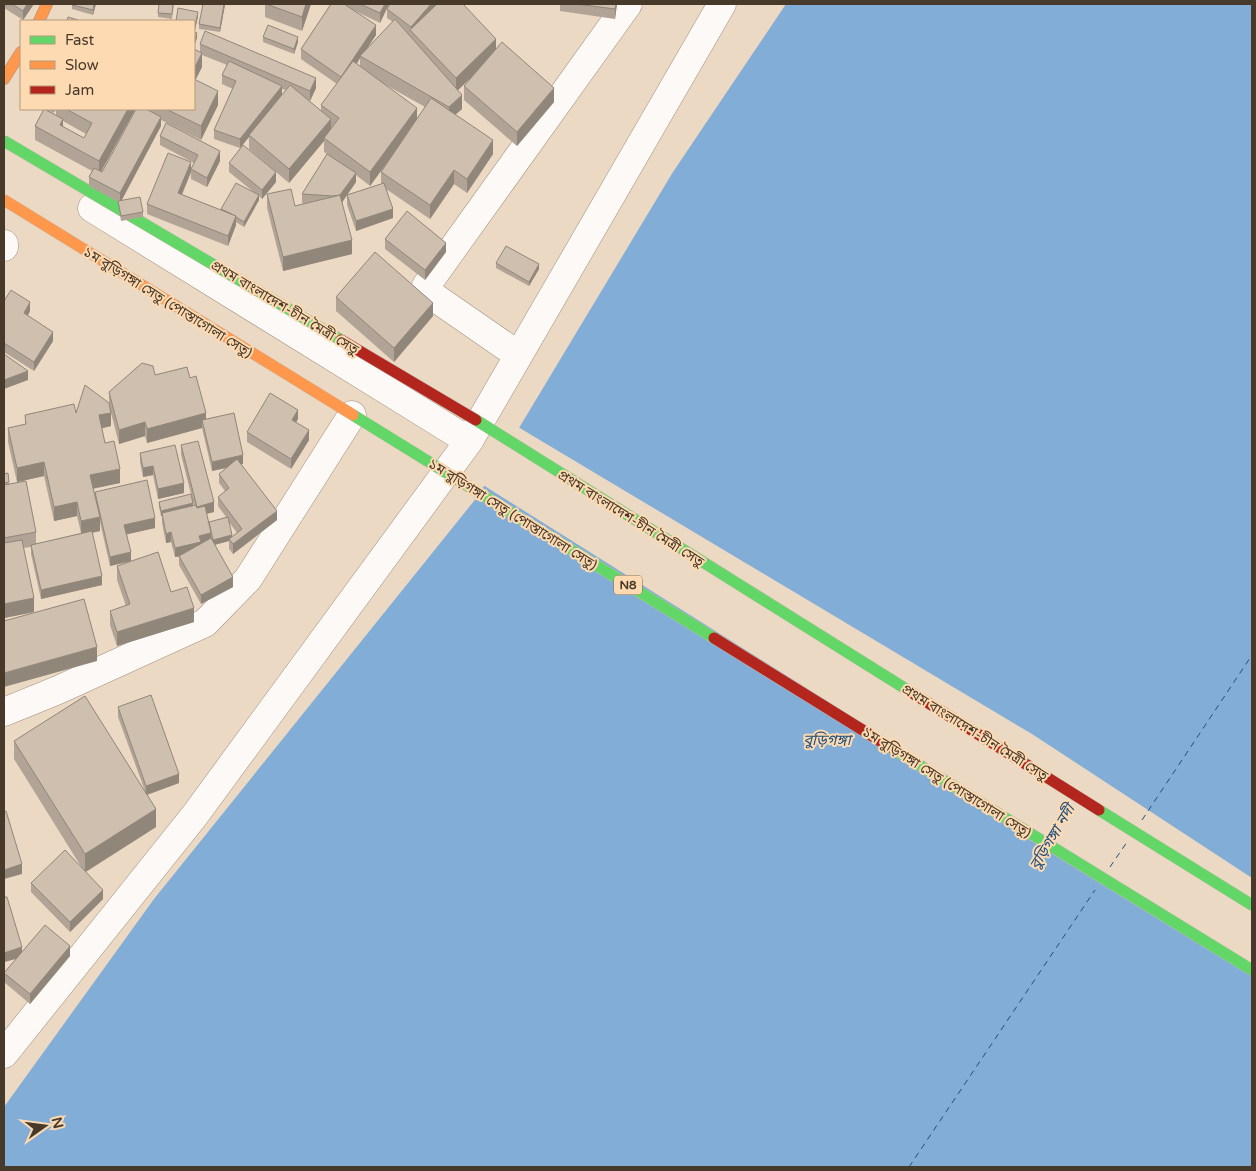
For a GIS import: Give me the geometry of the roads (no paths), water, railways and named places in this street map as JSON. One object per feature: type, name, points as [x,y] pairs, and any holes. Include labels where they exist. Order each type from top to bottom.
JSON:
[{"type":"main road","points":[[39,20],[47,4]]},
{"type":"main road","points":[[4,79],[20,54]]},
{"type":"main road","name":"প্রথম বাংলাদেশ-চীন মৈত্রী সেতু","points":[[4,141],[461,411],[1252,905]]},
{"type":"main road","name":"১ম বুড়িগঙ্গা সেতু (পোস্তাগোলা সেতু)","points":[[4,200],[1252,970]]},
{"type":"street","points":[[518,355],[427,292],[426,286],[628,4]]},
{"type":"street","points":[[4,1054],[195,815],[469,441],[722,4]]},
{"type":"street","points":[[4,154],[469,441]]},
{"type":"street","points":[[4,712],[58,690],[205,623],[248,578],[352,415]]},
{"type":"water","name":"বুড়িগঙ্গা","points":[[786,4],[1252,4],[1252,1167],[4,1167],[4,1107],[154,899],[478,496],[673,172]]},
{"type":"water label","name":"বুড়িগঙ্গা নদী","points":[[1052,837]]}]
